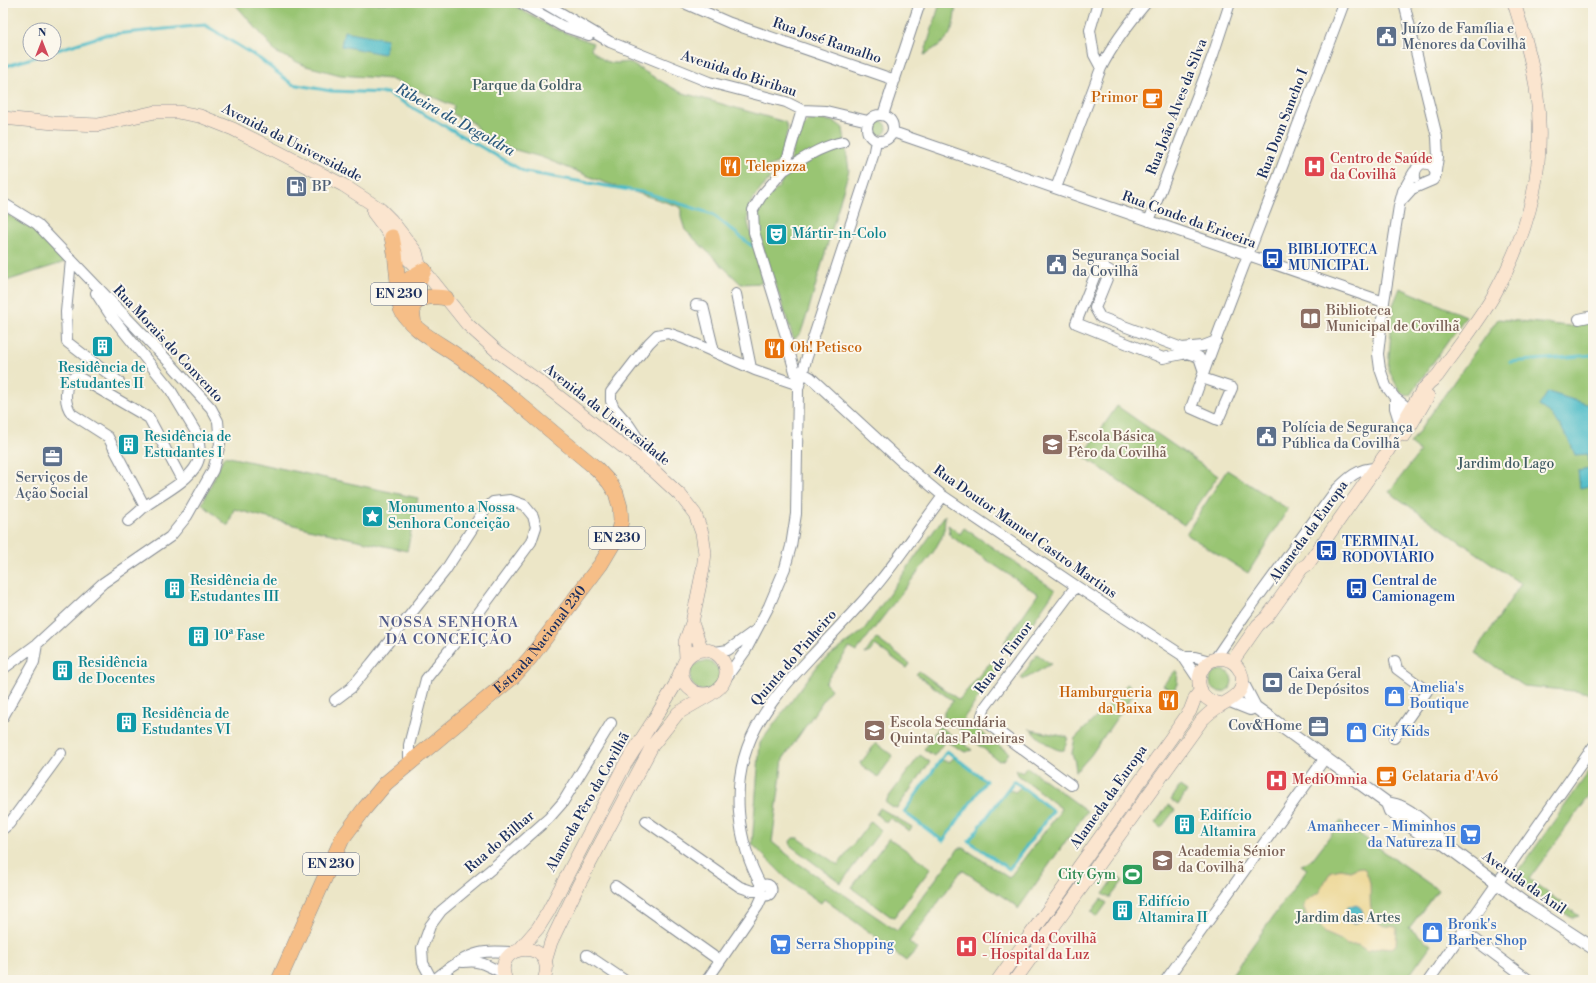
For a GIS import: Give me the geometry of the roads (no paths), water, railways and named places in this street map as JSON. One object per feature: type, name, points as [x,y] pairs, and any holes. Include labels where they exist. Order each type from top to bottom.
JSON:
[{"type":"main road","name":"Alameda da Europa","points":[[1232,662],[1258,624],[1267,617],[1302,568],[1308,564],[1376,468],[1414,403],[1430,382],[1434,380],[1475,324],[1494,294],[1516,252],[1532,203],[1538,172],[1539,118],[1532,66],[1514,3]]},
{"type":"main road","name":"Avenida da Universidade","points":[[3,118],[54,123],[98,125],[155,112],[178,112],[200,116],[233,129],[343,185],[361,196],[373,206],[380,209],[395,225],[416,252],[422,267],[467,324],[497,351],[544,385],[654,471],[681,496],[695,514],[702,533],[705,553],[692,623],[685,642],[684,663]]},
{"type":"main road","name":"Avenida da Universidade","points":[[373,206],[373,212],[413,264],[422,267]]},
{"type":"main road","name":"EN 230","points":[[392,237],[399,292]]},
{"type":"main road","name":"EN 230","points":[[399,292],[405,281],[422,267]]},
{"type":"main road","name":"EN 230","points":[[414,325],[411,307],[413,294],[422,267]]},
{"type":"main road","name":"Estrada Nacional 230","points":[[279,980],[342,839],[365,808],[386,783],[514,676],[530,658],[601,564],[617,537],[621,521],[620,507],[616,493],[609,482],[597,470],[477,369],[414,325],[405,317],[401,310],[399,292]]},
{"type":"main road","name":"EN 230","points":[[411,307],[420,299],[429,296],[446,298]]},
{"type":"main road","name":"Alameda da Europa","points":[[1401,427],[1404,437],[1434,385],[1434,380]]},
{"type":"main road","points":[[692,623],[702,650]]},
{"type":"main road","points":[[711,694],[703,695],[695,693],[684,683],[682,675],[684,663],[690,654],[702,650],[715,652],[725,663],[727,670],[726,678]]},
{"type":"main road","points":[[1015,980],[1202,720],[1238,695],[1243,684],[1239,670],[1232,662],[1213,660],[1201,672],[1200,685],[1208,699],[1213,702],[1227,702]]},
{"type":"main road","name":"Alameda Pêro da Covilhã","points":[[505,978],[506,961],[538,928],[548,912],[624,766],[675,685],[684,663]]},
{"type":"main road","name":"Alameda Pêro da Covilhã","points":[[544,980],[546,968],[545,962],[551,942],[578,886],[652,746],[678,713],[721,688],[726,678]]},
{"type":"main road","name":"Alameda da Europa","points":[[998,980],[1190,711],[1200,685]]},
{"type":"main road","points":[[516,951],[524,949],[534,951],[539,954],[545,962]]},
{"type":"street","points":[[521,3],[562,26],[610,42]]},
{"type":"street","name":"Avenida do Biribau","points":[[544,3],[610,42],[709,82],[786,102],[802,110],[826,111],[868,121]]},
{"type":"street","name":"Rua José Ramalho","points":[[684,3],[730,22],[895,80]]},
{"type":"street","points":[[883,115],[920,3]]},
{"type":"street","points":[[1098,3],[1090,30],[1094,55],[1101,68]]},
{"type":"street","points":[[1056,188],[1101,68],[1109,51],[1128,24],[1146,3]]},
{"type":"street","name":"Rua João Alves da Silva","points":[[1149,221],[1210,62],[1230,3]]},
{"type":"street","name":"Rua Dom Sancho I","points":[[1203,375],[1232,388],[1218,420],[1191,408],[1203,375],[1216,340],[1247,255],[1344,3]]},
{"type":"street","points":[[1399,206],[1412,189],[1427,184],[1433,180],[1436,174],[1438,156],[1436,137],[1404,3]]},
{"type":"street","points":[[784,170],[802,110]]},
{"type":"street","points":[[874,115],[883,115],[892,123],[892,132],[888,138],[876,141],[867,133],[866,125],[874,115]]},
{"type":"street","name":"Rua Conde da Ericeira","points":[[892,132],[1384,302]]},
{"type":"street","points":[[1401,427],[1404,405],[1394,398],[1386,386],[1379,362],[1378,354],[1384,302],[1399,206],[1403,191],[1419,165],[1423,163],[1431,154],[1436,137]]},
{"type":"street","points":[[726,678],[746,650],[769,606],[785,568],[791,546],[796,514],[799,386],[873,156],[876,141]]},
{"type":"street","points":[[799,386],[786,336],[754,232],[753,210],[762,195],[784,170],[818,150],[843,142]]},
{"type":"street","points":[[1423,163],[1432,165],[1436,174]]},
{"type":"street","points":[[1414,172],[1418,181],[1424,184]]},
{"type":"street","name":"Rua Morais do Convento","points":[[3,203],[37,224],[211,408],[218,422],[220,444],[213,470],[187,516],[170,537],[103,583],[37,644],[3,669]]},
{"type":"street","points":[[71,260],[66,312],[67,342],[119,382]]},
{"type":"street","points":[[1203,375],[1199,357],[1187,353],[1163,358],[1076,323],[1099,265],[1110,271],[1095,308],[1100,317],[1182,348],[1203,346],[1216,340]]},
{"type":"street","points":[[79,268],[109,313],[170,389],[197,434],[200,453],[196,465],[182,480],[145,507],[128,522]]},
{"type":"street","points":[[736,294],[751,368]]},
{"type":"street","points":[[696,305],[704,306],[714,352]]},
{"type":"street","points":[[1579,319],[1593,316]]},
{"type":"street","points":[[654,471],[645,449],[629,425],[614,408],[611,401],[611,392],[649,343],[657,335],[668,333],[751,368],[799,386]]},
{"type":"street","name":"Rua Doutor Manuel Castro Martins","points":[[803,373],[810,377],[901,461],[943,496],[1076,586],[1185,657],[1200,685]]},
{"type":"street","points":[[145,507],[108,438],[72,414],[68,409],[66,396],[69,379],[74,377],[80,378],[149,418],[182,480]]},
{"type":"street","points":[[1394,398],[1406,403],[1414,403]]},
{"type":"street","points":[[1213,660],[1336,490],[1354,473],[1364,469],[1376,468]]},
{"type":"street","name":"Quinta do Pinheiro","points":[[762,891],[744,841],[738,787],[740,772],[749,741],[756,725],[766,709],[792,677],[886,575],[943,496]]},
{"type":"street","points":[[335,700],[351,688],[445,571],[482,512],[493,502],[510,500],[524,505],[534,516],[536,527],[531,542],[474,619],[426,679],[409,745],[409,764]]},
{"type":"street","name":"Rua de Timor","points":[[1071,785],[988,724],[982,716],[985,706],[1076,586]]},
{"type":"street","points":[[715,652],[728,650],[755,631]]},
{"type":"street","points":[[3,717],[34,662],[37,644]]},
{"type":"street","name":"Rua Doutor Manuel Castro Martins","points":[[1185,657],[1213,660]]},
{"type":"street","points":[[1394,738],[1427,691],[1397,669],[1395,661]]},
{"type":"street","name":"Avenida da Anil","points":[[1243,684],[1255,707],[1386,803],[1399,806],[1434,831],[1440,841],[1527,905],[1593,948]]},
{"type":"street","name":"Avenida da Anil","points":[[1227,702],[1250,709],[1255,707]]},
{"type":"street","name":"Rua do Bilhar","points":[[433,980],[423,963],[422,948],[430,926],[441,911],[549,818],[563,802],[611,723]]},
{"type":"street","points":[[1429,980],[1593,747]]},
{"type":"street","points":[[3,829],[9,824],[61,753]]},
{"type":"street","points":[[1166,980],[1325,758]]},
{"type":"street","points":[[646,821],[740,887],[762,891],[758,906],[707,980]]},
{"type":"street","points":[[615,886],[720,961]]},
{"type":"street","points":[[1463,931],[1529,980]]},
{"type":"street","points":[[433,980],[470,956],[481,953],[516,951]]},
{"type":"street","points":[[587,955],[624,980]]},
{"type":"street","points":[[458,963],[476,962],[486,965],[505,978]]},
{"type":"water","points":[[344,31],[387,39],[384,54],[341,46]]},
{"type":"water","points":[[1548,392],[1593,406],[1593,485],[1580,488],[1578,471],[1590,469],[1588,454],[1575,455],[1569,441],[1557,421],[1546,410],[1539,406]]},
{"type":"water","points":[[1350,905],[1358,905],[1363,910],[1361,921],[1358,923],[1350,923],[1345,918],[1345,910]]},
{"type":"waterway","name":"Ribeira da Degoldra","points":[[62,48],[105,35],[205,25],[260,59],[292,84],[331,91],[387,93],[525,172],[647,193],[712,214],[752,246]]},
{"type":"waterway","name":"Ribeira da Degoldra","points":[[3,67],[22,61]]},
{"type":"waterway","name":"Ribeira da Degoldra","points":[[1510,362],[1593,355]]},
{"type":"waterway","points":[[947,751],[986,781],[943,841],[904,812],[947,751]]},
{"type":"waterway","points":[[1014,781],[1053,811],[1009,869],[969,841],[1014,781]]},
{"type":"place","name":"Juízo de Família e Menores da Covilhã","points":[[1387,37]]},
{"type":"place","name":"Primor","points":[[1153,98]]},
{"type":"place","name":"Telepizza","points":[[731,167]]},
{"type":"place","name":"Centro de Saúde da Covilhã","points":[[1315,167]]},
{"type":"place","name":"BP","points":[[297,187]]},
{"type":"place","name":"Mártir-in-Colo","points":[[776,234]]},
{"type":"place","name":"BIBLIOTECA MUNICIPAL","points":[[1272,258]]},
{"type":"place","name":"Segurança Social da Covilhã","points":[[1056,264]]},
{"type":"place","name":"Biblioteca Municipal de Covilhã","points":[[1311,319]]},
{"type":"place","name":"Residência de Estudantes II","points":[[102,346]]},
{"type":"place","name":"Oh! Petisco","points":[[774,348]]},
{"type":"place","name":"Polícia de Segurança Pública da Covilhã","points":[[1267,436]]},
{"type":"place","name":"Residência de Estudantes I","points":[[129,445]]},
{"type":"place","name":"Escola Básica Pêro da Covilhã","points":[[1052,445]]},
{"type":"place","name":"Serviços de Ação Social","points":[[52,456]]},
{"type":"place","name":"Monumento a Nossa Senhora Conceição","points":[[372,516]]},
{"type":"place","name":"TERMINAL RODOVIÁRIO","points":[[1326,550]]},
{"type":"place","name":"Residência de Estudantes III","points":[[175,589]]},
{"type":"place","name":"Central de Camionagem","points":[[1357,589]]},
{"type":"place","name":"10ª Fase","points":[[199,636]]},
{"type":"place","name":"Residência de Docentes","points":[[63,671]]},
{"type":"place","name":"Caixa Geral de Depósitos","points":[[1272,682]]},
{"type":"place","name":"Amelia's Boutique","points":[[1395,696]]},
{"type":"place","name":"Hamburgueria da Baixa","points":[[1168,701]]},
{"type":"place","name":"Residência de Estudantes VI","points":[[126,722]]},
{"type":"place","name":"Cov&Home","points":[[1318,726]]},
{"type":"place","name":"Escola Secundária Quinta das Palmeiras","points":[[874,731]]},
{"type":"place","name":"City Kids","points":[[1356,732]]},
{"type":"place","name":"Gelataria d'Avó","points":[[1387,777]]},
{"type":"place","name":"MediOmnia","points":[[1277,780]]},
{"type":"place","name":"Edifício Altamira","points":[[1185,824]]},
{"type":"place","name":"Amanhecer - Miminhos da Natureza II","points":[[1471,835]]},
{"type":"place","name":"Academia Sénior da Covilhã","points":[[1163,860]]},
{"type":"place","name":"City Gym","points":[[1132,875]]},
{"type":"place","name":"Edifício Altamira II","points":[[1123,910]]},
{"type":"place","name":"Bronk's Barber Shop","points":[[1433,933]]},
{"type":"place","name":"Serra Shopping","points":[[781,945]]},
{"type":"place","name":"Clínica da Covilhã - Hospital da Luz","points":[[967,947]]},
{"type":"district","name":"NOSSA SENHORA DA CONCEIÇÃO","points":[[449,630]]},
{"type":"park label","name":"Parque da Goldra","points":[[527,86]]},
{"type":"park label","name":"Jardim do Lago","points":[[1506,464]]},
{"type":"park label","name":"Jardim das Artes","points":[[1348,918]]}]
